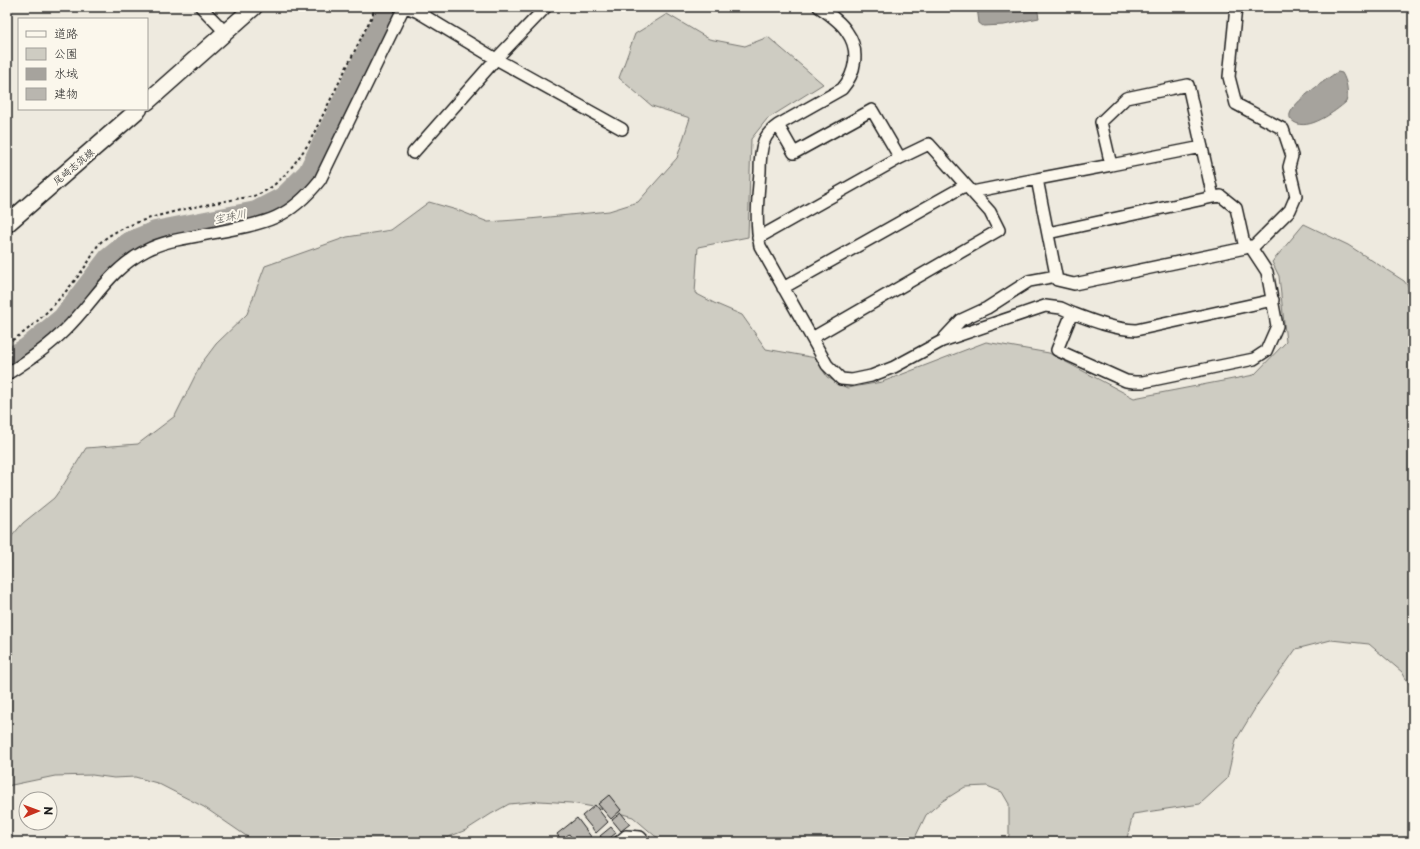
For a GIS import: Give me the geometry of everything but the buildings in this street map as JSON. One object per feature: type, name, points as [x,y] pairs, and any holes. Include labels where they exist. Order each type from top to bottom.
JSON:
[{"type":"main road","points":[[148,101],[254,7]]},
{"type":"main road","name":"尾崎志筑線","points":[[7,224],[138,110]]},
{"type":"street","points":[[201,7],[225,32]]},
{"type":"street","points":[[7,374],[36,355],[65,330],[103,284],[121,267],[139,254],[163,243],[268,220],[285,212],[306,196],[320,180],[405,7],[418,12],[496,59],[622,128]]},
{"type":"street","points":[[413,152],[496,59],[546,7]]},
{"type":"street","points":[[819,7],[848,32],[853,43],[855,54],[853,72],[848,82],[842,88],[778,125],[768,134],[762,147],[757,211],[758,238],[760,246],[827,365],[832,372],[841,379],[852,380],[871,376],[894,367],[942,341],[1039,307],[1045,306],[1061,308],[1110,327],[1124,330],[1136,330],[1273,300]]},
{"type":"street","points":[[1037,179],[1057,280],[1074,284],[1255,245],[1290,210],[1296,196],[1289,167],[1292,156],[1283,129],[1236,104],[1229,76],[1236,7]]},
{"type":"street","points":[[1111,165],[1101,122],[1126,98],[1188,85],[1213,197]]},
{"type":"street","points":[[778,125],[794,153],[872,110],[900,158]]},
{"type":"street","points":[[758,238],[900,158],[929,144],[990,212],[999,230],[812,338]]},
{"type":"street","points":[[784,288],[969,188],[1037,179],[1202,147]]},
{"type":"street","points":[[1048,233],[1221,196],[1236,208],[1248,247],[1267,272],[1277,326],[1266,350],[1254,359],[1143,382],[1134,382],[1126,381],[1057,350],[1072,313]]},
{"type":"street","points":[[942,341],[961,320],[987,308],[1028,281],[1056,276]]},
{"type":"street","points":[[619,842],[626,836],[640,837],[645,842]]},
{"type":"path","points":[[7,343],[24,332],[48,311],[87,264],[94,250],[116,232],[161,216],[241,198],[248,198],[268,190],[276,183],[296,162],[309,143],[372,16],[375,7]]},
{"type":"green space","points":[[667,14],[709,39],[745,46],[768,37],[823,84],[767,119],[751,139],[748,237],[698,247],[695,293],[742,315],[766,349],[816,358],[827,377],[847,388],[882,382],[986,342],[1049,353],[1134,398],[1254,375],[1286,342],[1279,276],[1272,262],[1304,224],[1348,245],[1404,281],[1413,293],[1413,691],[1402,672],[1369,644],[1331,640],[1296,649],[1259,702],[1236,740],[1227,779],[1200,804],[1133,814],[1126,842],[1007,842],[1009,835],[1009,804],[1002,792],[987,786],[965,787],[941,802],[926,815],[913,842],[667,842],[655,836],[633,817],[605,809],[571,803],[540,801],[509,804],[466,830],[436,842],[255,842],[204,807],[157,783],[135,777],[114,778],[92,775],[55,776],[7,786],[7,542],[23,523],[54,498],[86,448],[138,444],[175,416],[201,364],[216,344],[247,314],[265,266],[347,237],[391,230],[429,202],[460,211],[488,222],[609,211],[638,202],[677,158],[690,118],[652,106],[619,78],[635,34]]},
{"type":"water","points":[[977,7],[1037,7],[1039,18],[1004,25],[983,26],[979,23]]},
{"type":"water","points":[[1338,72],[1342,73],[1346,83],[1346,102],[1322,119],[1307,124],[1294,122],[1290,118],[1290,114],[1297,104],[1316,87]]},
{"type":"waterway","name":"宝珠川","points":[[7,359],[26,348],[62,318],[108,258],[128,242],[155,231],[256,211],[283,197],[308,172],[388,7]]}]
